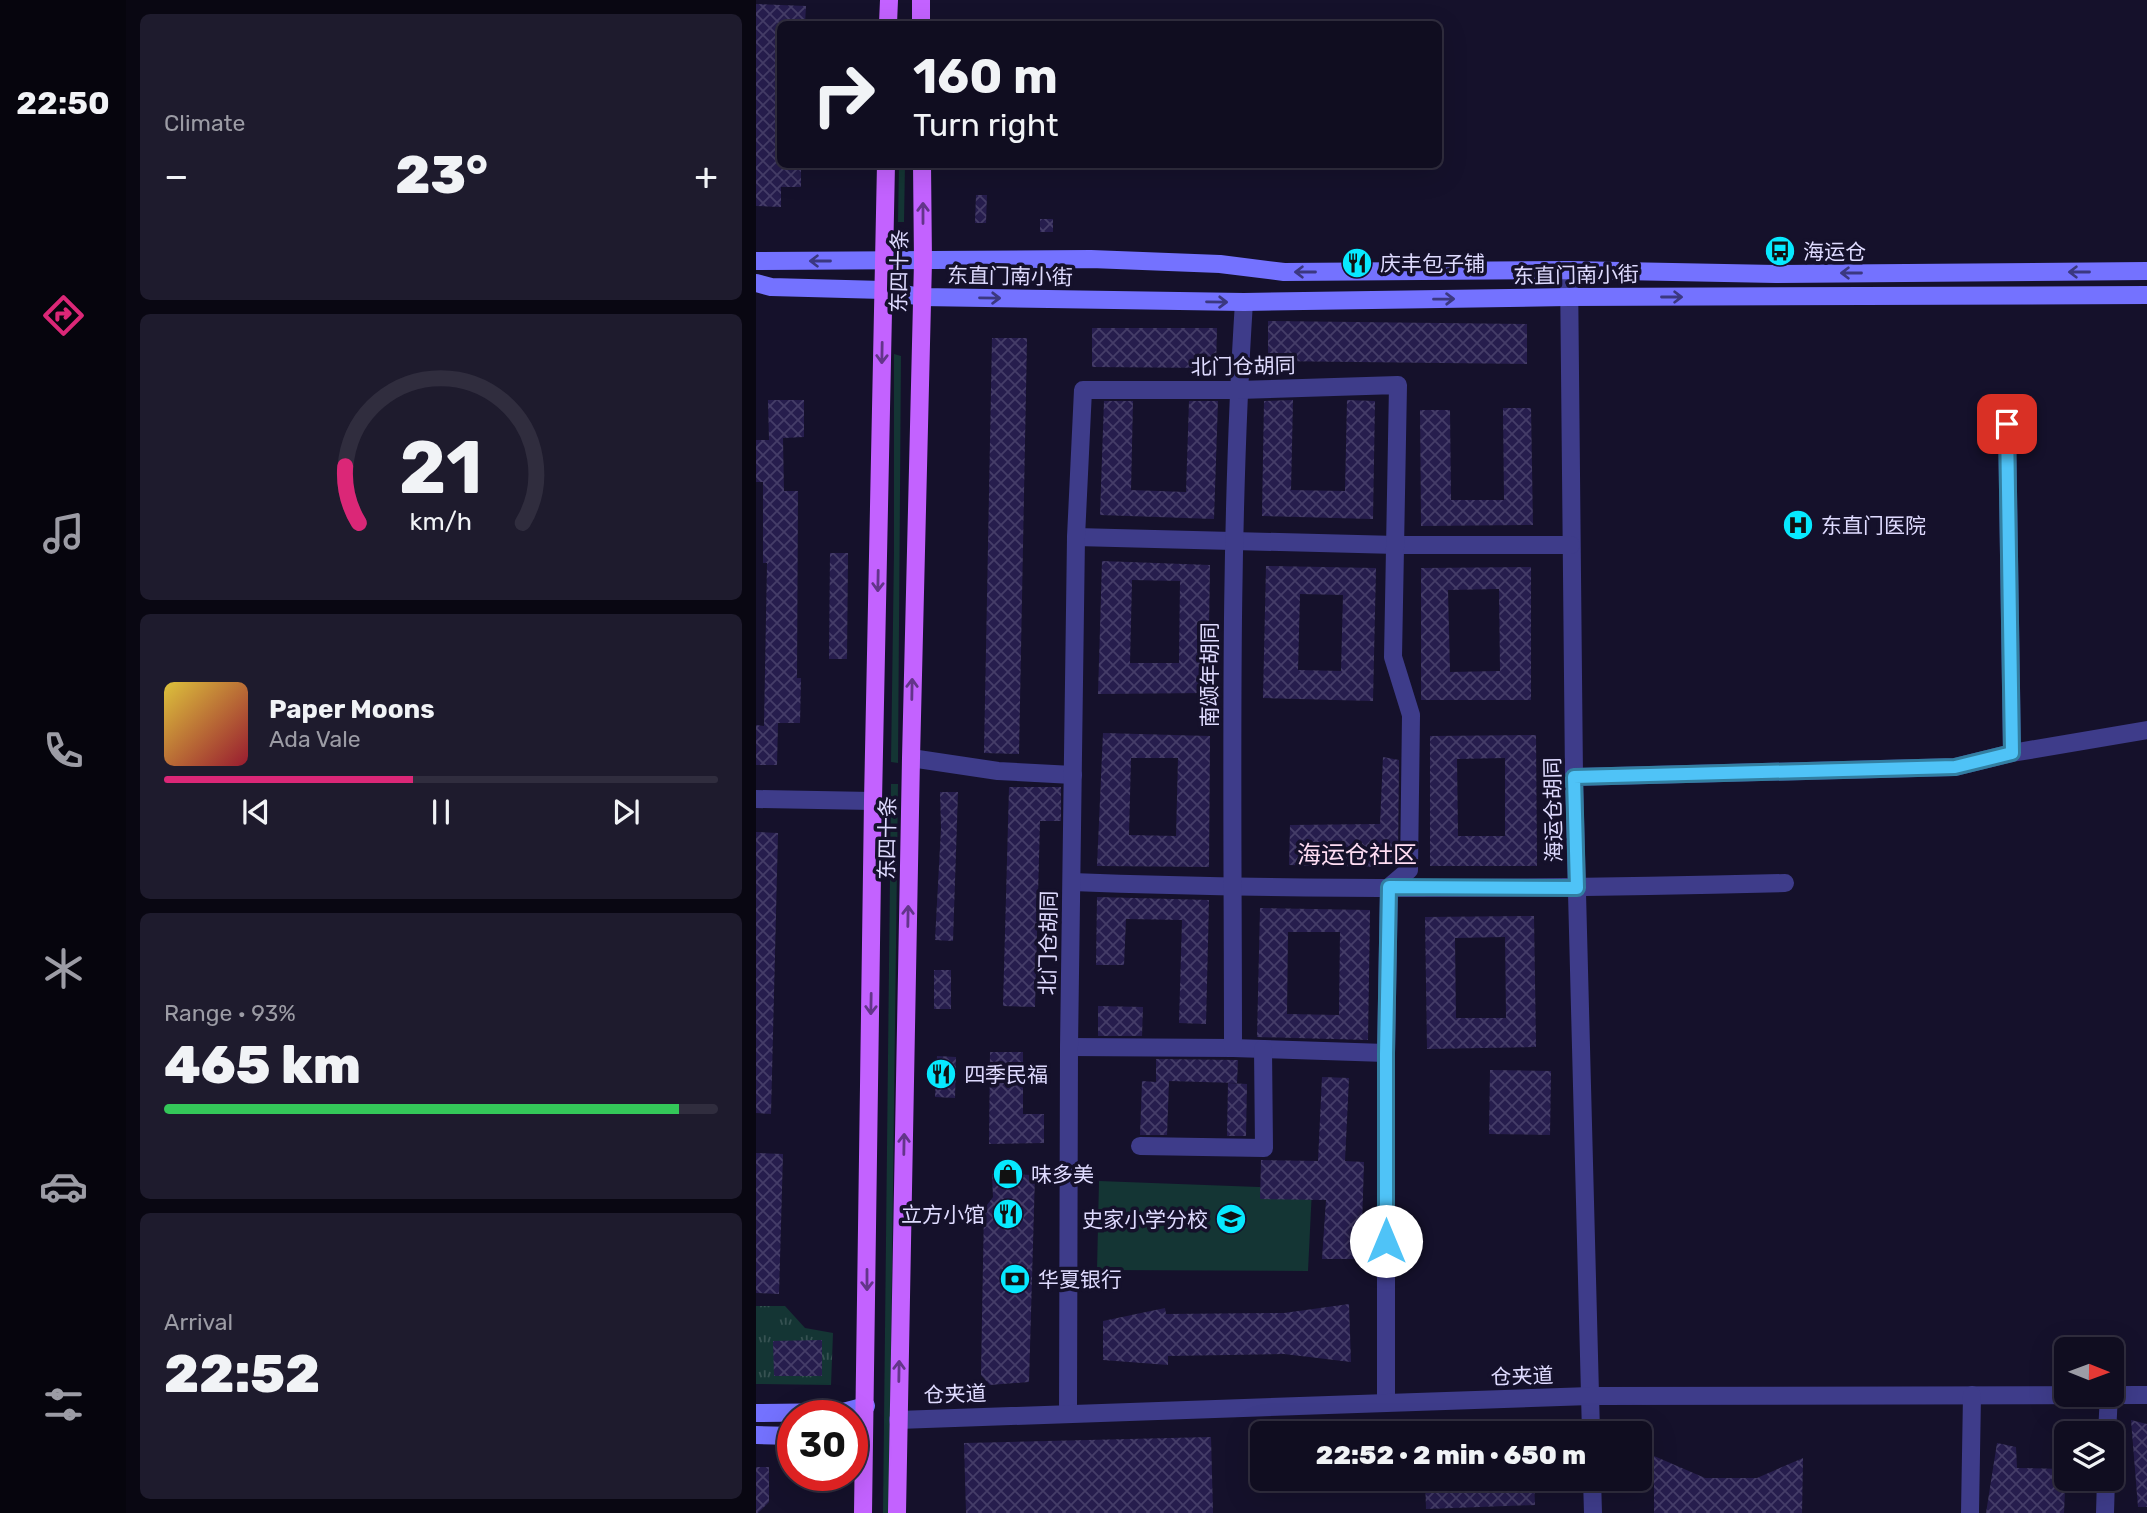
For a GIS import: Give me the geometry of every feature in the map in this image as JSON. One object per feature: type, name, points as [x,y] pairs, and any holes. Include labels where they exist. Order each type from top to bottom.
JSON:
[{"type":"main road","points":[[888,21],[889,0]]},
{"type":"main road","points":[[921,0],[921,21]]},
{"type":"main road","name":"东四十条","points":[[866,1400],[873,801],[886,168]]},
{"type":"main road","name":"东四十条","points":[[897,1513],[923,261],[922,168]]},
{"type":"main road","name":"东直门南小街","points":[[756,261],[1091,259],[1220,264],[1284,272],[1569,270],[1776,274],[2147,271]]},
{"type":"main road","name":"东直门南小街","points":[[756,283],[771,287],[883,290],[921,298],[1244,303],[1568,297],[2147,295]]},
{"type":"main road","points":[[756,1413],[777,1413]]},
{"type":"main road","points":[[756,1435],[777,1436]]},
{"type":"main road","name":"东四十条","points":[[863,1513],[864,1491]]},
{"type":"street","name":"海运仓胡同","points":[[1569,270],[1574,777],[1591,1421]]},
{"type":"street","name":"南颂年胡同","points":[[1233,1048],[1231,697],[1238,390],[1244,303]]},
{"type":"street","name":"北门仓胡同","points":[[1068,1413],[1069,1047],[1076,537],[1083,390],[1238,390],[1398,385],[1393,657],[1410,715],[1409,870],[1389,887]]},
{"type":"street","points":[[2007,424],[2012,753]]},
{"type":"street","points":[[1076,537],[1396,545],[1571,545]]},
{"type":"street","points":[[1574,777],[1955,767],[2012,753],[2147,730]]},
{"type":"street","points":[[911,758],[998,771],[1073,775]]},
{"type":"street","points":[[756,799],[873,801]]},
{"type":"street","points":[[1072,882],[1233,888],[1577,888],[1785,883]]},
{"type":"street","points":[[1386,1402],[1389,887]]},
{"type":"street","points":[[1069,1047],[1233,1048],[1386,1054]]},
{"type":"street","points":[[1140,1146],[1264,1148],[1263,1049]]},
{"type":"street","points":[[1970,1513],[1972,1395]]},
{"type":"street","name":"仓夹道","points":[[898,1420],[1590,1396],[2054,1395]]},
{"type":"street","name":"仓夹道","points":[[2124,1395],[2147,1395]]},
{"type":"street","points":[[1592,1491],[1593,1513]]},
{"type":"street","points":[[2105,1513],[2106,1491]]},
{"type":"green space","points":[[899,168],[905,168],[904,222],[898,222]]},
{"type":"green space","points":[[894,354],[901,356],[898,763],[891,762]]},
{"type":"green space","points":[[891,784],[898,784],[889,1513],[883,1513]]},
{"type":"green space","points":[[1099,1181],[1312,1189],[1308,1271],[1097,1270]]},
{"type":"green space","points":[[756,1306],[785,1306],[805,1328],[833,1333],[831,1385],[756,1384]]},
{"type":"building","points":[[756,4],[806,6],[805,21],[777,21],[777,168],[801,168],[801,187],[781,187],[781,207],[756,206]]},
{"type":"building","points":[[976,195],[987,195],[986,223],[975,223]]},
{"type":"building","points":[[1040,219],[1053,219],[1053,232],[1040,232]]},
{"type":"building","points":[[1268,321],[1527,324],[1527,364],[1268,361]]},
{"type":"building","points":[[1092,328],[1217,328],[1216,368],[1092,367]]},
{"type":"building","points":[[992,338],[1027,338],[1019,754],[984,753]]},
{"type":"building","points":[[768,400],[804,400],[804,437],[783,438],[784,491],[798,491],[797,678],[801,678],[800,723],[778,723],[777,765],[756,765],[756,725],[764,726],[767,563],[763,563],[763,482],[756,482],[756,440],[769,440]]},
{"type":"building","points":[[1293,400],[1291,490],[1345,491],[1347,400],[1375,401],[1373,519],[1262,516],[1264,401]]},
{"type":"building","points":[[1104,401],[1133,401],[1131,490],[1186,492],[1189,401],[1218,401],[1214,519],[1100,515]]},
{"type":"building","points":[[1503,408],[1531,408],[1533,525],[1421,526],[1420,410],[1450,410],[1451,500],[1504,500]]},
{"type":"building","points":[[830,553],[848,553],[847,659],[829,659]]},
{"type":"building","points":[[1102,561],[1210,565],[1208,693],[1098,694]],"holes":[[[1132,580],[1180,581],[1179,663],[1130,663]]]},
{"type":"building","points":[[1266,566],[1376,568],[1373,701],[1263,698]],"holes":[[[1300,594],[1343,595],[1341,671],[1298,670]]]},
{"type":"building","points":[[1531,567],[1531,700],[1421,700],[1421,568]],"holes":[[[1499,589],[1500,671],[1450,672],[1448,590]]]},
{"type":"building","points":[[1103,733],[1210,736],[1209,867],[1097,866]],"holes":[[[1131,758],[1178,758],[1176,836],[1129,835]]]},
{"type":"building","points":[[1536,735],[1537,866],[1430,866],[1430,736]],"holes":[[[1505,758],[1505,836],[1458,836],[1457,759]]]},
{"type":"building","points":[[1383,757],[1399,760],[1398,858],[1379,857],[1379,867],[1289,865],[1290,825],[1380,824]]},
{"type":"building","points":[[1009,787],[1061,787],[1061,821],[1040,821],[1035,1007],[1003,1006]]},
{"type":"building","points":[[940,792],[958,792],[953,941],[935,940],[941,828]]},
{"type":"building","points":[[756,832],[778,833],[771,1114],[756,1113]]},
{"type":"building","points":[[1097,897],[1209,900],[1206,1024],[1179,1023],[1182,920],[1126,919],[1124,965],[1096,965]]},
{"type":"building","points":[[1260,908],[1370,910],[1368,1040],[1257,1037]],"holes":[[[1288,932],[1340,932],[1339,1015],[1287,1014]]]},
{"type":"building","points":[[1534,916],[1536,1047],[1427,1049],[1425,917]],"holes":[[[1505,937],[1506,1018],[1456,1018],[1455,938]]]},
{"type":"building","points":[[934,970],[951,970],[951,1009],[934,1009]]},
{"type":"building","points":[[1098,1006],[1143,1007],[1142,1036],[1098,1036]]},
{"type":"building","points":[[990,1052],[1023,1052],[1023,1114],[1044,1114],[1044,1143],[989,1144]]},
{"type":"building","points":[[937,1056],[956,1057],[955,1098],[935,1097]]},
{"type":"building","points":[[1156,1059],[1238,1060],[1237,1083],[1169,1081],[1167,1135],[1140,1135],[1142,1081],[1156,1082]]},
{"type":"building","points":[[1490,1070],[1551,1071],[1550,1135],[1489,1134]]},
{"type":"building","points":[[1322,1077],[1349,1078],[1345,1161],[1364,1162],[1361,1259],[1322,1259],[1326,1200],[1260,1199],[1261,1160],[1318,1161]]},
{"type":"building","points":[[1228,1083],[1247,1084],[1246,1136],[1227,1136]]},
{"type":"building","points":[[756,1153],[783,1154],[779,1294],[756,1293]]},
{"type":"building","points":[[992,1174],[1035,1175],[1029,1382],[990,1385],[981,1375],[984,1209],[993,1197]]},
{"type":"building","points":[[1349,1304],[1351,1362],[1284,1354],[1168,1356],[1168,1365],[1103,1360],[1103,1321],[1165,1308],[1166,1314],[1284,1313]]},
{"type":"building","points":[[822,1340],[822,1376],[774,1376],[773,1341]]},
{"type":"building","points":[[2131,1420],[2147,1424],[2147,1507],[2138,1507]]},
{"type":"building","points":[[1211,1437],[1213,1513],[966,1513],[964,1443]]},
{"type":"building","points":[[1997,1443],[2016,1447],[2017,1468],[2054,1469],[2054,1491],[2065,1491],[2064,1513],[1986,1513]]},
{"type":"building","points":[[1654,1456],[1705,1478],[1757,1478],[1803,1458],[1802,1513],[1654,1513]]},
{"type":"building","points":[[756,1467],[769,1467],[769,1502],[758,1513],[756,1513]]},
{"type":"building","points":[[1425,1491],[1534,1491],[1535,1505],[1426,1509]]},
{"type":"place","name":"海运仓","points":[[1780,251]]},
{"type":"place","name":"庆丰包子铺","points":[[1357,263]]},
{"type":"place","name":"东直门医院","points":[[1798,525]]},
{"type":"place","name":"四季民福","points":[[941,1074]]},
{"type":"place","name":"味多美","points":[[1008,1174]]},
{"type":"place","name":"立方小馆","points":[[1008,1214]]},
{"type":"place","name":"史家小学分校","points":[[1231,1219]]},
{"type":"place","name":"华夏银行","points":[[1015,1279]]},
{"type":"district","name":"海运仓社区","points":[[1357,855]]},
{"type":"route","points":[[1386,1241],[1389,887],[1577,888],[1574,777],[1955,767],[2012,753],[2007,424]]}]
